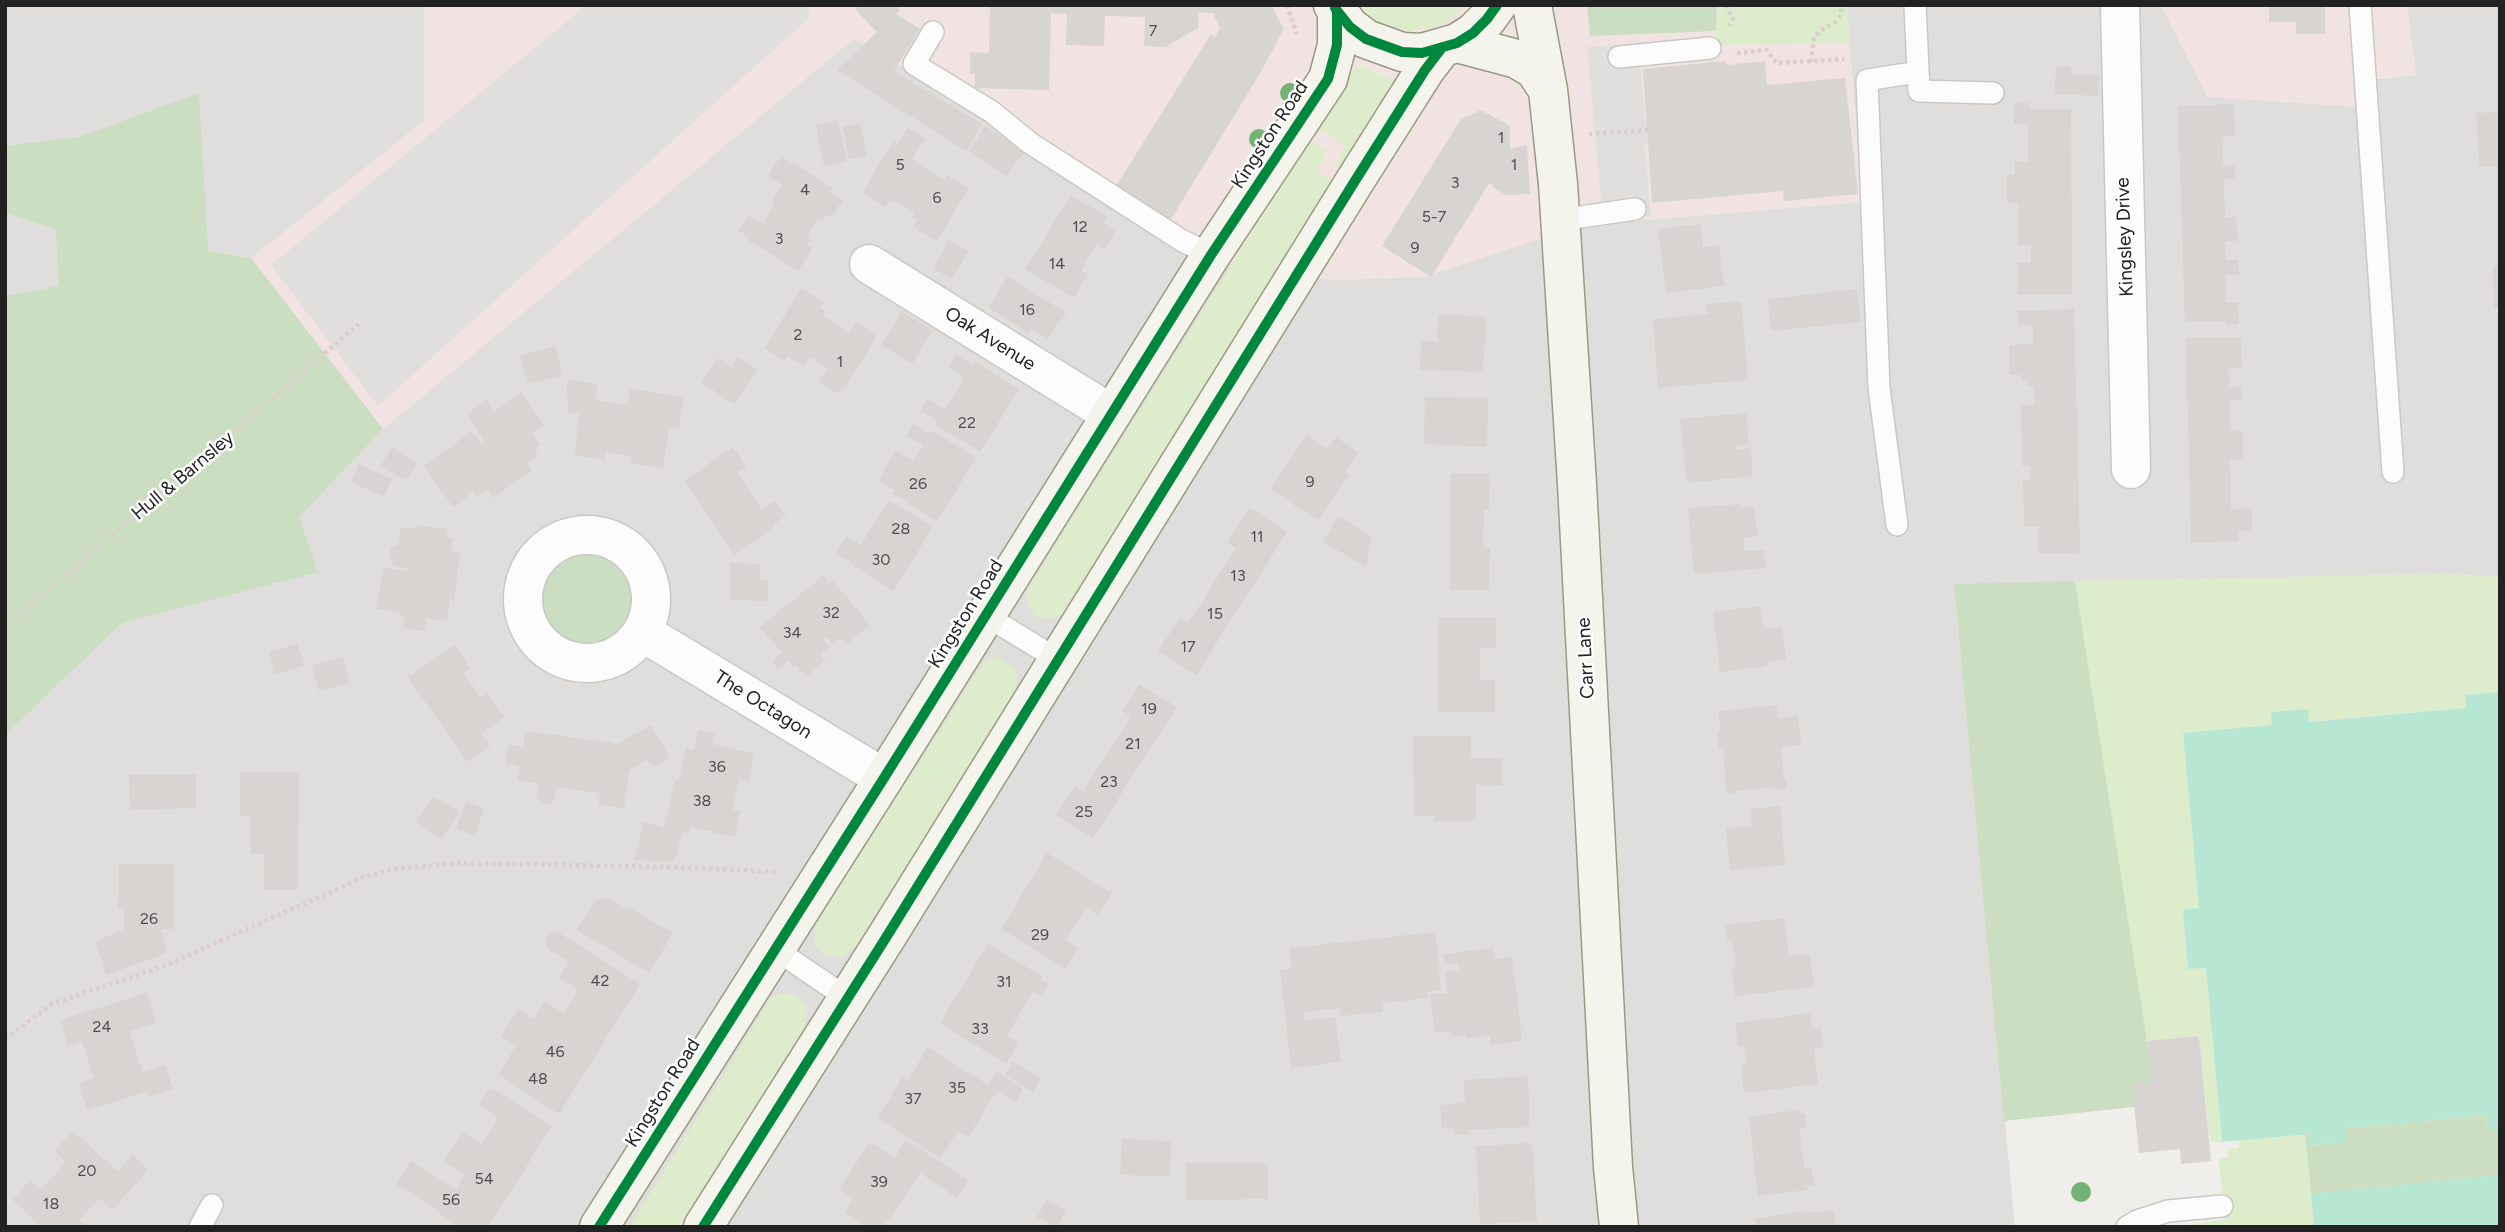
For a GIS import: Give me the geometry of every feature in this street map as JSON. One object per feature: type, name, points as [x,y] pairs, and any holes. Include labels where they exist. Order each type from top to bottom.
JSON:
[{"type":"main road","points":[[703,1227],[1425,70],[1449,46],[1487,19],[1497,5]]},
{"type":"main road","name":"Carr Lane","points":[[1532,5],[1548,90],[1560,220],[1579,512],[1613,1167],[1619,1227]]},
{"type":"main road","points":[[1335,9],[1350,27],[1366,39],[1384,47],[1402,52],[1422,52],[1449,46],[1517,59],[1534,69],[1548,90]]},
{"type":"main road","name":"Kingston Road","points":[[599,1227],[1211,255],[1328,79],[1337,46],[1335,9]]},
{"type":"street","name":"Kingsley Drive","points":[[2120,5],[2131,469]]},
{"type":"street","name":"Oak Avenue","points":[[869,264],[1111,414]]},
{"type":"street","name":"The Octagon","points":[[642,632],[884,778]]},
{"type":"lane","points":[[1914,5],[1919,92],[1993,93]]},
{"type":"lane","points":[[2360,5],[2393,472]]},
{"type":"lane","points":[[933,32],[914,64],[992,112],[1053,158],[1181,240],[1211,255]]},
{"type":"lane","points":[[1619,57],[1710,48]]},
{"type":"lane","points":[[1897,525],[1879,388],[1867,80],[1918,72]]},
{"type":"lane","points":[[1560,220],[1635,209]]},
{"type":"lane","points":[[985,615],[1056,659]]},
{"type":"lane","points":[[775,949],[847,998]]},
{"type":"lane","points":[[200,1227],[212,1205]]},
{"type":"lane","points":[[2127,1227],[2168,1211],[2222,1206]]},
{"type":"path","points":[[1811,62],[1814,38],[1841,15],[1842,5]]},
{"type":"path","points":[[1710,48],[1718,54],[1767,50],[1776,63],[1848,59]]},
{"type":"path","points":[[1581,135],[1648,130]]},
{"type":"path","points":[[5,1039],[52,1004],[164,966],[362,878],[393,869],[457,863],[784,872]]},
{"type":"shaded area","points":[[5,5],[424,5],[424,121],[252,258],[383,429],[854,38],[1254,275],[1423,277],[1582,225],[1861,202],[1847,5],[2161,5],[2208,97],[2416,75],[2407,5],[2500,5],[2500,577],[2440,574],[1954,585],[2015,1227],[5,1227]]},
{"type":"shaded area","points":[[424,5],[1847,5],[1862,202],[1582,225],[1423,277],[1340,280],[1254,275],[854,39],[383,429],[251,258],[424,121]]},
{"type":"shaded area","points":[[587,5],[810,5],[809,18],[378,406],[271,265]]},
{"type":"shaded area","points":[[2161,5],[2407,5],[2416,75],[2378,78],[2356,107],[2208,97]]},
{"type":"shaded area","points":[[1638,44],[1648,144],[1644,145],[1651,216],[1603,221],[1587,47]]},
{"type":"green space","points":[[1355,5],[1467,5],[1434,28],[1411,31],[1392,29],[1375,22]]},
{"type":"green space","points":[[1587,5],[1717,5],[1716,31],[1590,36]]},
{"type":"green space","points":[[1717,5],[1847,5],[1850,42],[1716,46]]},
{"type":"green space","points":[[1362,65],[1373,72],[1395,79],[1394,92],[1344,170],[1335,164],[1346,146],[1318,128],[1355,68]]},
{"type":"green space","points":[[199,93],[208,251],[251,258],[383,429],[299,517],[318,572],[122,623],[5,735],[5,296],[59,286],[56,229],[5,213],[5,146],[79,137]]},
{"type":"green space","points":[[1310,140],[1328,152],[1316,171],[1336,183],[1064,614],[1048,620],[1035,616],[1027,602],[1031,583]]},
{"type":"green space","points":[[589,553],[607,557],[622,567],[632,582],[636,600],[632,618],[622,633],[607,643],[589,647],[571,643],[556,633],[546,618],[542,600],[546,582],[556,567],[571,557]]},
{"type":"green space","points":[[2440,574],[2500,577],[2500,699],[2499,693],[2466,695],[2466,708],[2309,722],[2307,709],[2272,712],[2272,725],[2183,734],[2199,908],[2183,910],[2188,969],[2206,968],[2222,1142],[2210,1142],[2199,1036],[2147,1041],[2075,581]]},
{"type":"green space","points":[[2075,581],[2147,1041],[2151,1082],[2134,1107],[2004,1121],[1954,584]]},
{"type":"green space","points":[[999,658],[1014,667],[1017,674],[1016,692],[855,947],[843,957],[825,955],[814,942],[816,924],[982,664]]},
{"type":"green space","points":[[2499,692],[2500,1128],[2488,1129],[2487,1115],[2345,1128],[2346,1142],[2310,1145],[2309,1134],[2222,1142],[2206,968],[2188,969],[2183,910],[2199,908],[2183,733],[2272,725],[2271,712],[2308,709],[2309,722],[2466,708],[2465,695]]},
{"type":"green space","points":[[788,993],[797,996],[804,1003],[807,1011],[805,1026],[681,1227],[630,1227],[770,999]]},
{"type":"green space","points":[[2487,1115],[2488,1128],[2500,1128],[2500,1175],[2311,1194],[2305,1134],[2309,1134],[2311,1145],[2345,1142],[2345,1128]]},
{"type":"green space","points":[[2305,1134],[2314,1227],[2174,1227],[2224,1220],[2219,1159],[2228,1158],[2227,1149],[2239,1148],[2239,1140]]},
{"type":"green space","points":[[2500,1175],[2500,1227],[2314,1227],[2311,1194]]},
{"type":"building","points":[[859,5],[896,5],[900,10],[896,14],[920,29],[894,71],[982,124],[966,151],[837,70],[877,32],[855,9]]},
{"type":"building","points":[[990,5],[1271,5],[1284,29],[1168,224],[1113,191],[1211,34],[1215,37],[1220,28],[1213,13],[1199,13],[1198,28],[1165,47],[1144,46],[1145,17],[1105,16],[1104,46],[1066,45],[1067,14],[1051,13],[1049,90],[975,88],[975,74],[970,74],[970,52],[989,53]]},
{"type":"building","points":[[2269,5],[2325,5],[2325,34],[2296,34],[2296,22],[2269,22]]},
{"type":"building","points":[[1725,61],[1726,65],[1765,61],[1767,85],[1845,78],[1858,194],[1784,201],[1783,191],[1652,203],[1643,69]]},
{"type":"building","points":[[2057,66],[2071,67],[2071,75],[2099,75],[2098,96],[2053,94]]},
{"type":"building","points":[[2014,103],[2029,103],[2029,109],[2071,109],[2072,295],[2018,295],[2018,263],[2031,263],[2031,245],[2018,245],[2018,203],[2007,203],[2007,175],[2015,175],[2015,161],[2028,162],[2028,124],[2014,124]]},
{"type":"building","points":[[2234,104],[2235,136],[2222,137],[2223,166],[2235,165],[2235,178],[2224,179],[2225,217],[2236,217],[2237,241],[2225,241],[2226,260],[2238,260],[2239,275],[2226,275],[2226,303],[2238,303],[2239,324],[2226,325],[2226,321],[2185,322],[2178,106]]},
{"type":"building","points":[[1481,110],[1510,126],[1510,149],[1527,145],[1530,194],[1506,195],[1490,182],[1431,277],[1382,246],[1461,119]]},
{"type":"building","points":[[2500,112],[2500,166],[2479,167],[2476,113]]},
{"type":"building","points":[[838,120],[847,161],[824,166],[816,125]]},
{"type":"building","points":[[860,123],[867,156],[849,159],[843,127]]},
{"type":"building","points":[[985,126],[1024,151],[1007,177],[969,152]]},
{"type":"building","points":[[908,128],[925,139],[912,160],[943,180],[947,175],[969,189],[936,241],[913,226],[918,220],[912,217],[915,213],[895,200],[893,203],[889,201],[885,207],[862,192],[894,141],[897,144]]},
{"type":"building","points":[[781,156],[833,188],[830,192],[843,200],[831,217],[826,214],[823,221],[818,218],[807,236],[810,238],[807,245],[813,248],[798,271],[748,240],[749,237],[739,231],[749,215],[763,224],[775,204],[771,202],[782,185],[768,176]]},
{"type":"building","points":[[1071,195],[1107,217],[1103,223],[1115,231],[1104,250],[1096,245],[1081,271],[1088,274],[1074,298],[1025,269]]},
{"type":"building","points":[[1700,224],[1703,248],[1719,245],[1724,286],[1666,293],[1658,229]]},
{"type":"building","points":[[949,240],[968,251],[952,279],[933,268]]},
{"type":"building","points":[[2493,266],[2500,266],[2500,308],[2494,308]]},
{"type":"building","points":[[1008,276],[1066,313],[1048,339],[1031,328],[1028,333],[988,307]]},
{"type":"building","points":[[802,288],[824,302],[820,308],[826,311],[823,315],[849,332],[855,322],[877,336],[838,394],[819,382],[827,368],[810,357],[804,366],[788,356],[784,361],[764,348]]},
{"type":"building","points":[[1857,289],[1861,322],[1771,331],[1768,299]]},
{"type":"building","points":[[1741,301],[1748,380],[1658,388],[1653,319],[1708,314],[1707,304]]},
{"type":"building","points":[[2074,309],[2080,553],[2038,554],[2038,527],[2024,527],[2023,480],[2030,480],[2030,466],[2022,466],[2021,405],[2035,405],[2034,386],[2027,386],[2028,381],[2021,381],[2021,375],[2010,375],[2009,345],[2033,344],[2033,325],[2019,325],[2018,311]]},
{"type":"building","points":[[902,311],[933,331],[912,364],[881,345]]},
{"type":"building","points":[[1438,314],[1486,317],[1483,372],[1420,370],[1421,341],[1437,342]]},
{"type":"building","points":[[2241,337],[2242,368],[2228,369],[2229,387],[2241,387],[2242,400],[2229,401],[2230,431],[2243,431],[2243,460],[2230,460],[2231,509],[2252,508],[2252,531],[2238,531],[2239,541],[2191,543],[2186,338]]},
{"type":"building","points":[[555,346],[563,375],[528,384],[520,356]]},
{"type":"building","points":[[956,355],[973,365],[975,362],[1019,389],[980,452],[936,425],[938,422],[921,411],[928,399],[945,409],[956,393],[965,378],[949,367]]},
{"type":"building","points":[[738,357],[757,369],[734,404],[702,383],[717,358],[731,367]]},
{"type":"building","points":[[568,379],[597,384],[595,400],[628,405],[630,389],[684,397],[679,429],[669,427],[663,468],[630,463],[631,456],[606,452],[605,460],[574,455],[580,414],[567,412],[569,399],[565,398]]},
{"type":"building","points":[[521,392],[544,425],[532,433],[540,445],[534,450],[538,455],[527,463],[532,470],[493,498],[487,490],[476,498],[473,492],[453,507],[424,466],[472,431],[482,445],[485,443],[467,414],[487,400],[494,411]]},
{"type":"building","points":[[1425,397],[1488,398],[1487,447],[1424,444]]},
{"type":"building","points":[[1746,413],[1749,444],[1735,446],[1735,450],[1751,448],[1753,476],[1687,483],[1680,419]]},
{"type":"building","points":[[914,423],[930,434],[932,430],[976,458],[937,521],[893,494],[895,491],[878,480],[896,451],[913,461],[923,446],[906,435]]},
{"type":"building","points":[[1307,435],[1327,449],[1336,437],[1359,453],[1345,472],[1349,475],[1318,521],[1270,489]]},
{"type":"building","points":[[733,447],[746,467],[737,473],[762,510],[775,501],[786,516],[772,525],[775,528],[735,555],[685,480]]},
{"type":"building","points":[[392,448],[417,464],[406,481],[381,465]]},
{"type":"building","points":[[359,464],[392,479],[384,497],[351,482]]},
{"type":"building","points":[[1451,473],[1490,473],[1489,510],[1484,510],[1483,548],[1490,548],[1489,590],[1450,590]]},
{"type":"building","points":[[889,500],[933,527],[893,591],[836,553],[846,537],[861,545]]},
{"type":"building","points":[[1741,504],[1742,507],[1754,506],[1757,536],[1743,538],[1745,551],[1764,550],[1765,568],[1694,574],[1688,508]]},
{"type":"building","points":[[1250,508],[1287,532],[1196,675],[1158,651],[1180,618],[1188,623],[1212,586],[1236,548],[1227,543]]},
{"type":"building","points":[[1338,516],[1372,537],[1366,567],[1323,542]]},
{"type":"building","points":[[416,525],[447,529],[445,537],[453,538],[451,551],[460,553],[454,600],[450,599],[447,621],[426,618],[425,631],[403,628],[404,615],[399,615],[400,612],[377,609],[383,567],[407,571],[408,568],[395,566],[389,557],[391,548],[399,543],[401,527],[415,529]]},
{"type":"building","points":[[730,563],[760,564],[760,580],[768,580],[768,601],[730,600]]},
{"type":"building","points":[[823,576],[829,584],[833,581],[870,625],[847,644],[841,638],[833,645],[827,637],[823,640],[829,647],[820,654],[825,661],[806,677],[796,665],[792,667],[788,661],[778,669],[772,661],[782,653],[760,627]]},
{"type":"building","points":[[1760,606],[1764,629],[1782,627],[1786,659],[1766,662],[1767,666],[1720,672],[1713,612]]},
{"type":"building","points":[[1496,617],[1496,648],[1480,648],[1480,680],[1495,680],[1495,712],[1438,712],[1438,618]]},
{"type":"building","points":[[297,644],[304,666],[275,674],[269,652]]},
{"type":"building","points":[[454,645],[470,668],[464,673],[481,698],[487,693],[504,717],[481,734],[490,746],[467,762],[408,677]]},
{"type":"building","points":[[343,657],[350,683],[319,691],[312,665]]},
{"type":"building","points":[[1139,684],[1177,707],[1093,838],[1056,815],[1075,786],[1083,791],[1131,716],[1122,711]]},
{"type":"building","points":[[1777,705],[1778,718],[1798,716],[1801,745],[1781,747],[1786,788],[1737,791],[1735,794],[1726,791],[1723,748],[1719,749],[1717,732],[1721,731],[1718,711]]},
{"type":"building","points":[[651,725],[670,758],[654,767],[647,760],[629,770],[624,808],[599,805],[600,793],[556,787],[555,798],[550,805],[541,803],[537,796],[539,783],[517,780],[519,766],[506,764],[509,745],[523,746],[525,731],[613,743],[613,746]]},
{"type":"building","points":[[698,730],[715,734],[713,744],[754,754],[748,782],[739,780],[732,809],[740,811],[735,837],[690,827],[689,833],[682,832],[674,862],[634,860],[644,822],[664,828],[675,780],[679,781],[686,748],[694,750]]},
{"type":"building","points":[[1413,736],[1471,736],[1471,758],[1502,758],[1502,785],[1476,785],[1476,821],[1434,821],[1435,816],[1414,816]]},
{"type":"building","points":[[240,772],[299,772],[298,890],[264,890],[264,854],[251,854],[251,816],[240,816]]},
{"type":"building","points":[[196,774],[196,808],[130,810],[129,775]]},
{"type":"building","points":[[433,796],[459,812],[441,839],[416,822]]},
{"type":"building","points":[[466,802],[484,808],[475,836],[456,829]]},
{"type":"building","points":[[1780,806],[1785,865],[1730,870],[1726,828],[1752,826],[1750,809]]},
{"type":"building","points":[[1047,853],[1112,893],[1098,915],[1086,907],[1066,940],[1078,948],[1066,969],[1001,929]]},
{"type":"building","points":[[119,864],[173,864],[173,929],[161,929],[167,953],[106,975],[95,942],[124,929],[124,908],[118,908]]},
{"type":"building","points":[[607,898],[673,933],[649,973],[577,930],[595,901]]},
{"type":"building","points":[[1785,918],[1789,956],[1810,954],[1814,987],[1735,996],[1732,969],[1736,969],[1732,939],[1727,940],[1725,925]]},
{"type":"building","points":[[556,931],[640,984],[559,1114],[498,1074],[516,1046],[501,1036],[519,1009],[534,1019],[544,1001],[564,1013],[578,990],[559,978],[569,962],[547,948],[546,941],[550,934]]},
{"type":"building","points":[[1435,932],[1441,990],[1427,992],[1428,998],[1382,1003],[1383,1012],[1341,1016],[1340,1008],[1303,1012],[1304,1020],[1335,1017],[1341,1062],[1291,1068],[1280,970],[1292,969],[1290,948]]},
{"type":"building","points":[[988,944],[1043,977],[1040,980],[1049,985],[1042,997],[1033,992],[1007,1035],[1019,1042],[1006,1064],[940,1023]]},
{"type":"building","points":[[1493,948],[1495,959],[1512,957],[1522,1041],[1490,1045],[1490,1036],[1466,1038],[1466,1035],[1452,1037],[1451,1031],[1435,1033],[1430,994],[1447,993],[1445,972],[1459,970],[1459,963],[1445,964],[1444,954]]},
{"type":"building","points":[[147,993],[156,1023],[129,1031],[142,1072],[165,1065],[173,1089],[148,1097],[146,1092],[87,1110],[79,1083],[94,1078],[82,1041],[68,1046],[60,1020]]},
{"type":"building","points":[[1810,1013],[1813,1029],[1821,1028],[1823,1047],[1814,1048],[1818,1084],[1744,1093],[1741,1066],[1746,1065],[1746,1057],[1744,1046],[1738,1046],[1735,1023]]},
{"type":"building","points":[[2199,1036],[2211,1161],[2181,1164],[2180,1149],[2139,1153],[2132,1084],[2151,1082],[2147,1041]]},
{"type":"building","points":[[928,1047],[988,1085],[997,1071],[1023,1089],[1015,1102],[997,1091],[968,1137],[958,1131],[940,1158],[877,1118],[903,1077],[908,1080]]},
{"type":"building","points":[[1013,1061],[1041,1078],[1033,1092],[1005,1075]]},
{"type":"building","points":[[1528,1076],[1530,1127],[1469,1130],[1469,1134],[1454,1135],[1453,1128],[1442,1129],[1440,1105],[1465,1103],[1464,1080]]},
{"type":"building","points":[[490,1087],[552,1126],[488,1227],[458,1227],[396,1184],[411,1161],[456,1189],[465,1174],[444,1161],[462,1132],[482,1144],[498,1118],[479,1105]]},
{"type":"building","points":[[1798,1110],[1798,1114],[1805,1113],[1806,1128],[1799,1129],[1804,1168],[1811,1167],[1814,1185],[1807,1186],[1807,1190],[1758,1196],[1749,1117]]},
{"type":"building","points":[[73,1131],[118,1172],[133,1155],[148,1170],[112,1210],[99,1198],[79,1220],[86,1227],[42,1227],[13,1200],[30,1180],[41,1190],[66,1162],[54,1151]]},
{"type":"building","points":[[1122,1139],[1171,1141],[1170,1176],[1120,1175]]},
{"type":"building","points":[[906,1140],[968,1180],[957,1198],[920,1173],[889,1222],[886,1220],[881,1227],[868,1227],[845,1212],[853,1200],[839,1190],[870,1142],[895,1158]]},
{"type":"building","points":[[1532,1143],[1537,1221],[1480,1224],[1476,1146]]},
{"type":"building","points":[[1186,1163],[1268,1163],[1268,1199],[1186,1200]]},
{"type":"building","points":[[1047,1200],[1066,1211],[1057,1227],[1037,1217]]},
{"type":"building","points":[[1834,1210],[1836,1227],[1757,1227],[1756,1218]]},
{"type":"cycle path","points":[[1335,8],[1350,27],[1366,39],[1402,52],[1422,53],[1457,43],[1473,33],[1497,5]]},
{"type":"cycle path","points":[[599,1227],[1211,255],[1328,79],[1337,45],[1337,12]]},
{"type":"cycle path","points":[[703,1227],[887,936],[1353,184],[1441,49]]}]
